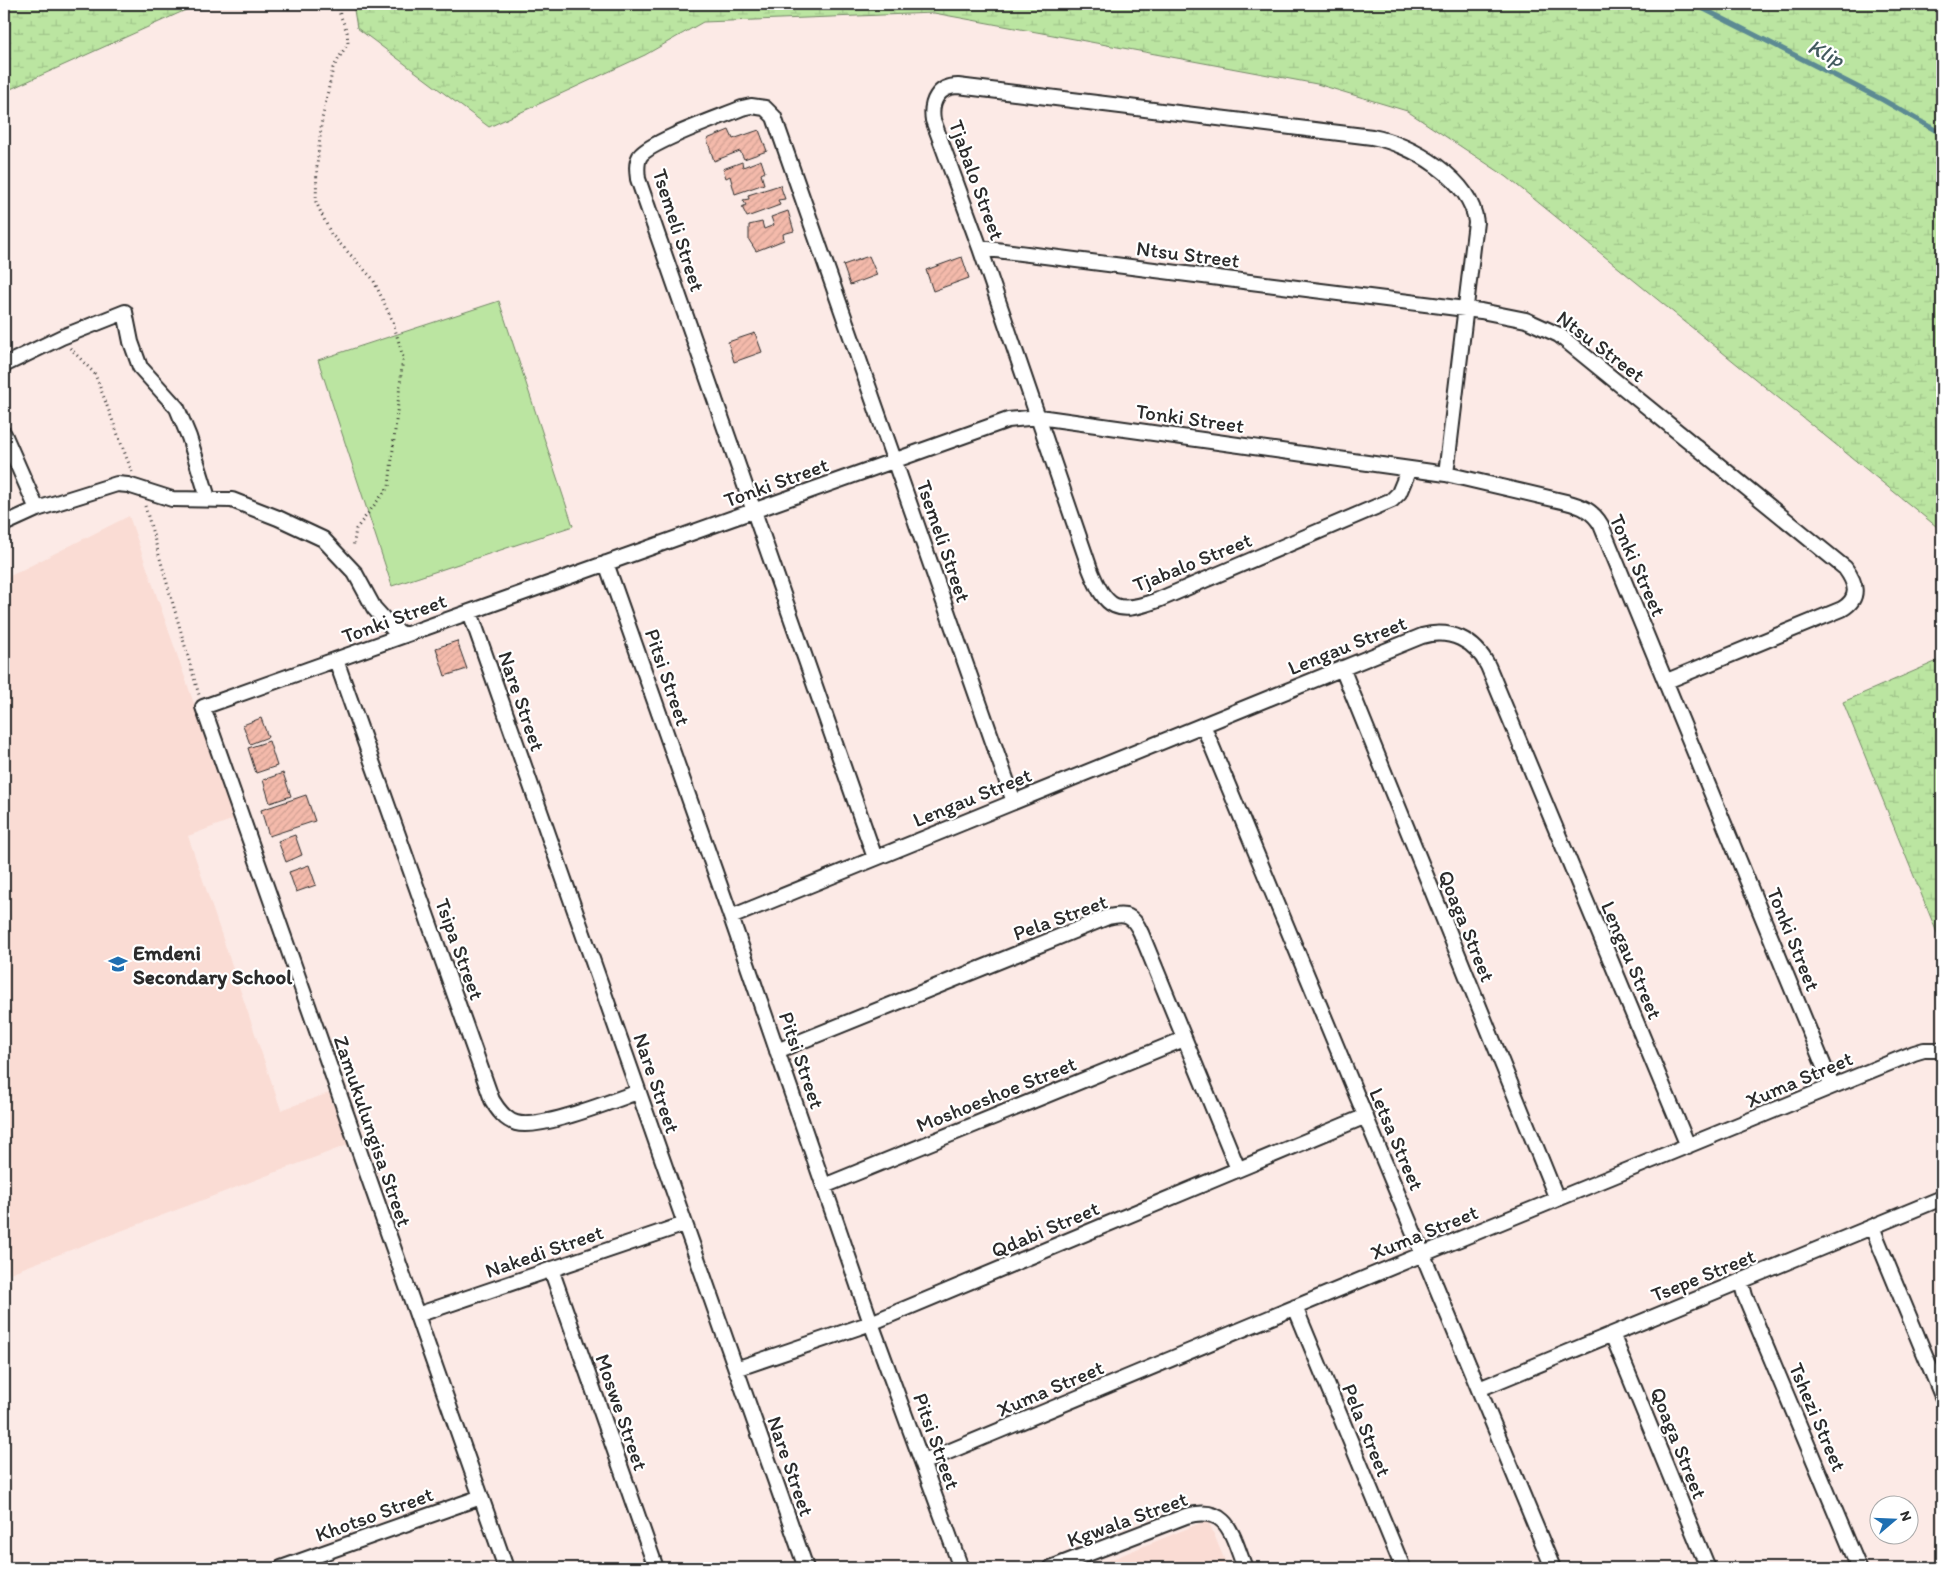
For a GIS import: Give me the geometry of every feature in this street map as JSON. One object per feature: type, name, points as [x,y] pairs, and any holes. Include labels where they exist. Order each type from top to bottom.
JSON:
[{"type":"street","name":"Tjabalo Street","points":[[1409,469],[1399,493],[1392,500],[1158,600],[1133,608],[1124,608],[1111,604],[1100,591],[1095,581],[932,114],[936,97],[944,89],[953,86],[1372,137],[1401,146],[1420,155],[1448,177],[1469,199],[1475,213],[1476,231],[1446,474]]},
{"type":"street","name":"Tsemeli Street","points":[[875,858],[641,188],[637,169],[641,155],[651,146],[742,108],[751,106],[765,108],[774,117],[1014,802]]},
{"type":"street","name":"Ntsu Street","points":[[980,248],[1466,310],[1526,320],[1559,335],[1845,568],[1851,577],[1854,587],[1854,598],[1852,602],[1842,609],[1667,681]]},
{"type":"street","points":[[4,366],[62,337],[125,312],[131,342],[140,367],[177,408],[189,437],[208,498]]},
{"type":"street","name":"Tonki Street","points":[[203,707],[1008,420],[1039,417],[1446,474],[1586,508],[1592,512],[1602,525],[1832,1086]]},
{"type":"street","points":[[4,434],[37,510]]},
{"type":"street","points":[[4,524],[37,510],[116,484],[128,485],[172,499],[208,498],[232,500],[278,518],[323,539],[355,573],[374,608],[393,629],[405,635]]},
{"type":"street","name":"Pitsi Street","points":[[606,563],[872,1323],[961,1568]]},
{"type":"street","name":"Nare Street","points":[[470,612],[806,1568]]},
{"type":"street","name":"Lengau Street","points":[[731,917],[1422,636],[1434,633],[1445,634],[1462,639],[1480,654],[1491,675],[1688,1146]]},
{"type":"street","name":"Tsipa Street","points":[[336,660],[492,1100],[499,1112],[515,1123],[536,1124],[638,1092]]},
{"type":"street","name":"Qoaga Street","points":[[1342,668],[1557,1199]]},
{"type":"street","name":"Zamukulungisa Street","points":[[203,707],[506,1568]]},
{"type":"street","name":"Letsa Street","points":[[1203,725],[1553,1568]]},
{"type":"street","name":"Pela Street","points":[[777,1051],[1108,917],[1120,914],[1136,922],[1238,1170]]},
{"type":"street","name":"Moshoeshoe Street","points":[[824,1186],[1184,1039]]},
{"type":"street","name":"Xuma Street","points":[[924,1462],[1832,1086],[1914,1053],[1924,1050],[1942,1050]]},
{"type":"street","name":"Qdabi Street","points":[[736,1369],[872,1323],[1366,1116]]},
{"type":"street","name":"Tsepe Street","points":[[1479,1388],[1942,1198]]},
{"type":"street","name":"Nakedi Street","points":[[417,1315],[685,1224]]},
{"type":"street","points":[[1872,1227],[1942,1396]]},
{"type":"street","name":"Moswe Street","points":[[551,1269],[656,1568]]},
{"type":"street","name":"Tshezi Street","points":[[1740,1281],[1859,1568]]},
{"type":"street","name":"Pela Street","points":[[1295,1307],[1402,1568]]},
{"type":"street","name":"Qoaga Street","points":[[1612,1334],[1708,1568]]},
{"type":"street","name":"Khotso Street","points":[[281,1568],[481,1497]]},
{"type":"street","name":"Kgwala Street","points":[[1052,1568],[1186,1516],[1205,1513],[1214,1514],[1226,1524],[1245,1568]]},
{"type":"path","points":[[336,4],[348,43],[333,68],[322,119],[317,165],[316,202],[331,234],[373,279],[393,322],[403,357],[389,486],[356,529],[348,565]]},
{"type":"path","points":[[62,337],[95,374],[139,490],[203,707]]},
{"type":"shaded area","name":"Emdeni Secondary School","points":[[129,516],[234,819],[188,836],[281,1110],[329,1093],[350,1144],[10,1273],[7,1251],[4,1252],[4,579]]},
{"type":"shaded area","points":[[1208,1520],[1228,1568],[1090,1568]]},
{"type":"green space","points":[[4,4],[199,4],[4,92]]},
{"type":"green space","points":[[353,4],[1942,4],[1942,531],[1507,177],[1407,111],[1317,84],[934,13],[703,22],[645,55],[489,127],[357,28]]},
{"type":"green space","points":[[499,301],[573,526],[392,586],[318,360]]},
{"type":"green space","points":[[1942,659],[1942,945],[1843,702]]},
{"type":"building","points":[[729,130],[733,139],[759,130],[767,151],[744,159],[740,151],[714,161],[707,139]]},
{"type":"building","points":[[761,160],[765,172],[761,174],[764,184],[735,194],[730,176],[726,178],[723,169],[742,162],[743,167]]},
{"type":"building","points":[[780,185],[785,199],[778,200],[780,205],[747,217],[742,207],[746,205],[743,200],[749,199],[748,195]]},
{"type":"building","points":[[788,211],[794,231],[783,234],[784,240],[756,251],[749,240],[749,225],[762,222],[764,229],[774,225],[771,217]]},
{"type":"building","points":[[869,256],[877,275],[850,285],[843,265]]},
{"type":"building","points":[[962,257],[969,278],[933,291],[926,270]]},
{"type":"building","points":[[755,333],[762,352],[734,362],[728,342]]},
{"type":"building","points":[[457,641],[467,669],[445,676],[436,648]]},
{"type":"building","points":[[261,718],[268,737],[250,744],[243,725]]},
{"type":"building","points":[[269,741],[277,766],[256,773],[248,748]]},
{"type":"building","points":[[283,773],[291,796],[270,803],[263,780]]},
{"type":"building","points":[[306,795],[315,821],[269,836],[261,810]]},
{"type":"building","points":[[295,835],[302,855],[286,862],[278,841]]},
{"type":"building","points":[[309,865],[316,885],[296,892],[289,872]]},
{"type":"waterway","name":"Klip","points":[[1694,4],[1883,100],[1942,134]]},
{"type":"place","name":"Emdeni Secondary School","points":[[118,964]]}]
